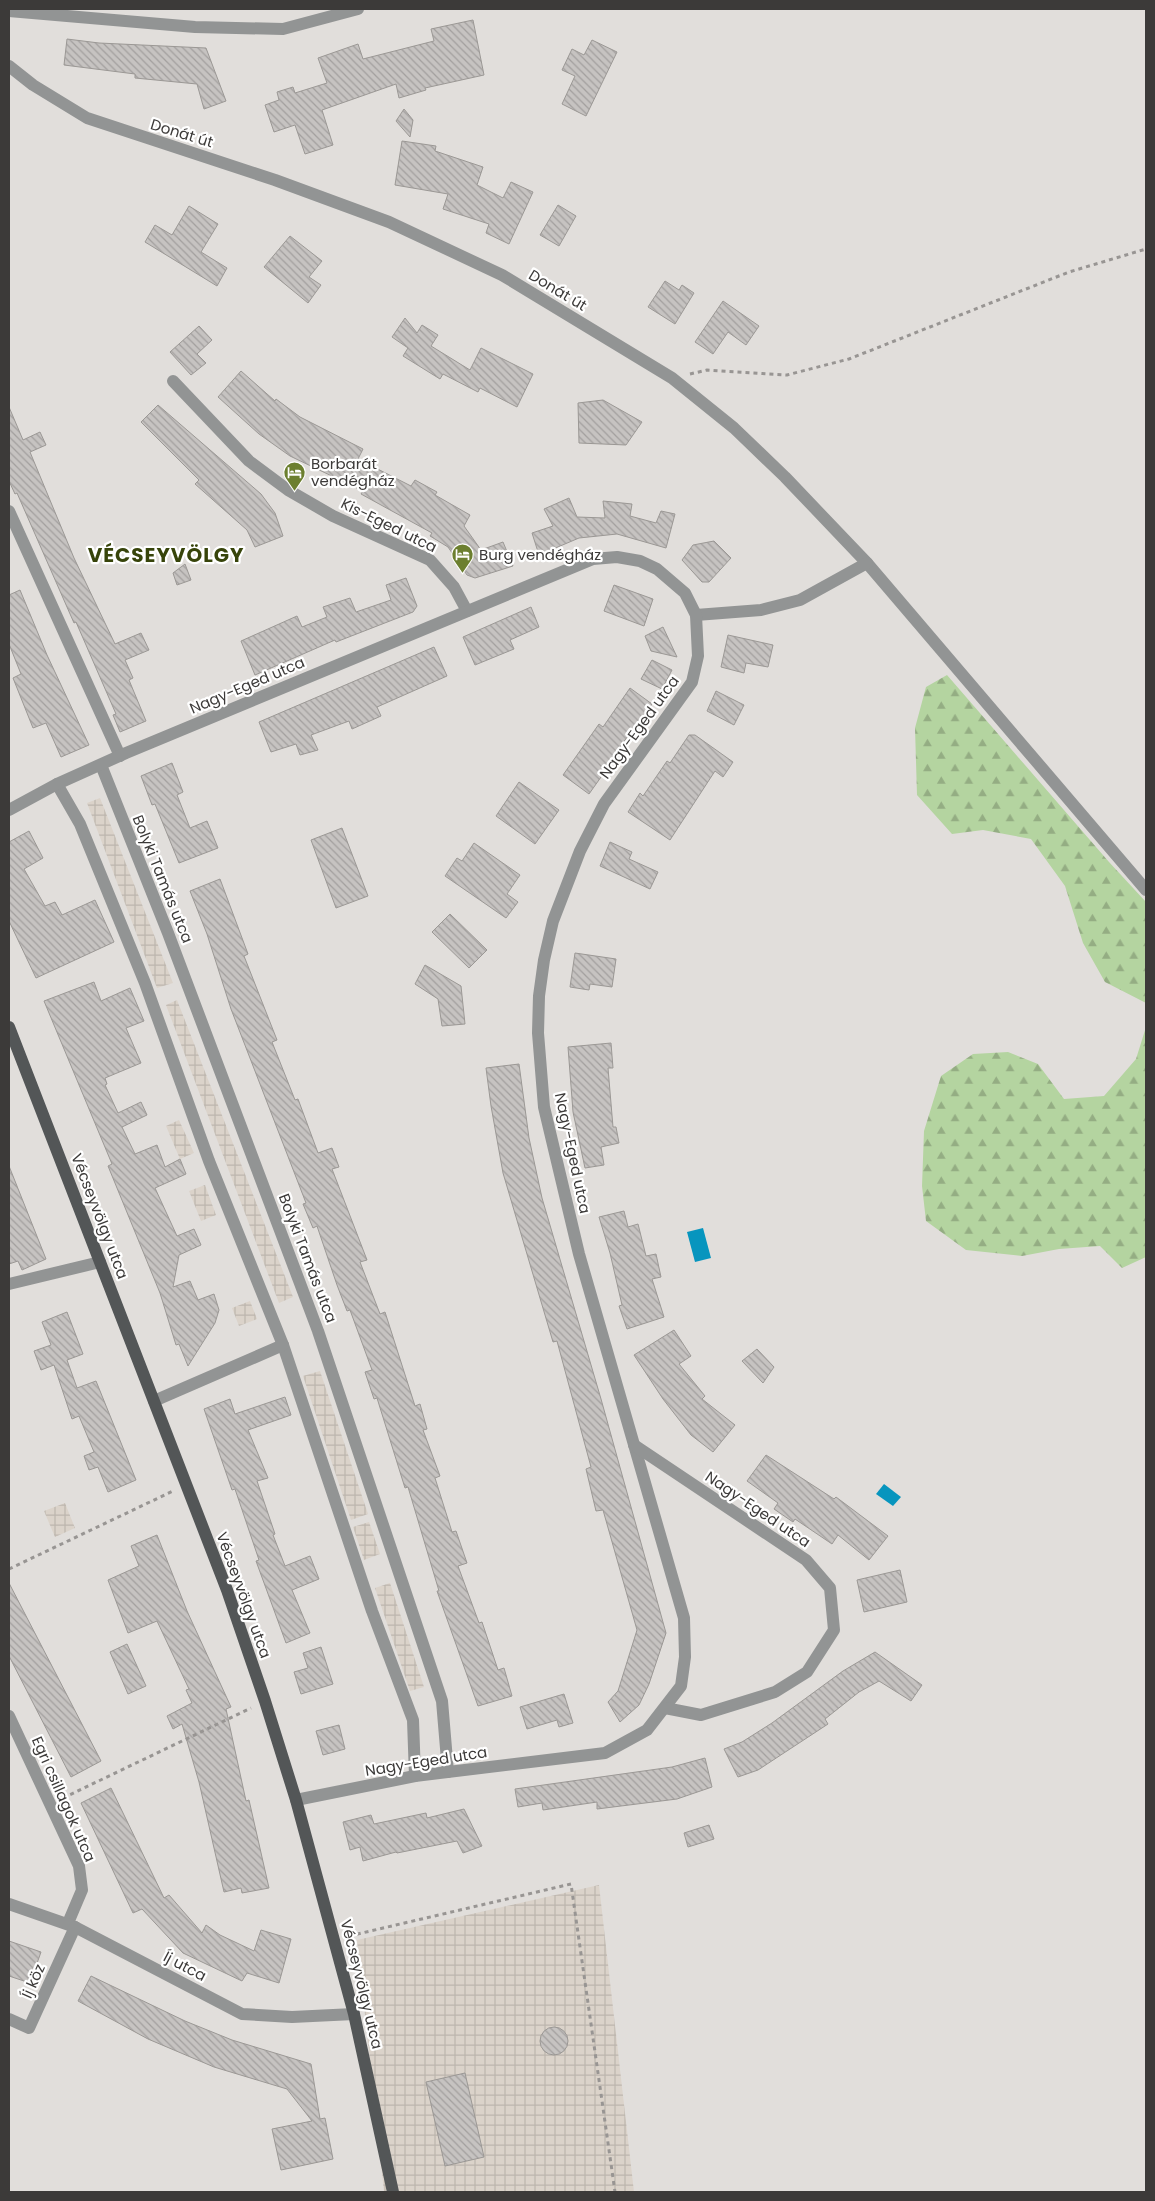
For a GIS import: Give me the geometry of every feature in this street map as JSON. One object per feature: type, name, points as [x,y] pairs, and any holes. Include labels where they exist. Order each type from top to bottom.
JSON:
[{"type":"main road","name":"Vécseyvölgy utca","points":[[9,1027],[227,1590],[265,1701],[296,1800],[354,2014],[393,2192]]},
{"type":"street","points":[[9,11],[195,27],[283,29],[358,9]]},
{"type":"street","name":"Donát út","points":[[9,66],[33,85],[87,118],[275,180],[389,222],[502,275],[672,378],[734,428],[785,477],[867,563],[1146,890]]},
{"type":"street","name":"Kis-Eged utca","points":[[173,381],[250,461],[288,490],[334,516],[430,560],[454,587],[467,611]]},
{"type":"street","points":[[9,510],[120,756]]},
{"type":"street","name":"Nagy-Eged utca","points":[[9,810],[57,784],[120,756],[593,559],[617,557],[640,561],[674,581],[685,593],[696,616],[698,656],[692,682],[604,804],[593,823],[553,921],[544,960],[539,996],[538,1033],[544,1107],[579,1254],[684,1618],[685,1657],[681,1686],[647,1730],[605,1753],[415,1776],[296,1800]]},
{"type":"street","points":[[696,616],[761,610],[800,600],[867,563]]},
{"type":"street","name":"Bolyki Tamás utca","points":[[101,765],[175,951],[318,1331],[442,1700],[448,1772]]},
{"type":"street","points":[[57,784],[80,824],[138,965],[208,1161],[283,1345],[372,1611],[413,1720],[415,1776]]},
{"type":"street","points":[[9,1284],[100,1262]]},
{"type":"street","points":[[154,1401],[283,1345]]},
{"type":"street","name":"Nagy-Eged utca","points":[[634,1445],[806,1560],[830,1588],[834,1630],[808,1672],[774,1692],[701,1715],[665,1708]]},
{"type":"street","name":"Egri csillagok utca","points":[[9,1716],[79,1866],[82,1890],[72,1925]]},
{"type":"street","name":"Íj utca","points":[[9,1904],[72,1925],[242,2014],[292,2017],[354,2014]]},
{"type":"street","name":"Íj köz","points":[[9,2019],[29,2028],[72,1925]]},
{"type":"path","points":[[672,378],[707,370],[787,375],[849,359],[1069,272],[1146,249]]},
{"type":"path","points":[[9,1570],[186,1485]]},
{"type":"path","points":[[50,1804],[265,1701]]},
{"type":"path","points":[[334,1939],[372,1932],[570,1884],[616,2192]]},
{"type":"shaded area","points":[[100,798],[173,983],[157,988],[87,803]]},
{"type":"shaded area","points":[[177,1000],[293,1297],[279,1303],[166,1005]]},
{"type":"shaded area","points":[[179,1120],[194,1153],[180,1159],[166,1126]]},
{"type":"shaded area","points":[[205,1185],[216,1215],[201,1221],[189,1191]]},
{"type":"shaded area","points":[[250,1301],[257,1319],[239,1326],[232,1308]]},
{"type":"shaded area","points":[[320,1371],[368,1514],[351,1520],[303,1376]]},
{"type":"shaded area","points":[[65,1503],[75,1528],[55,1537],[44,1511]]},
{"type":"shaded area","points":[[369,1522],[380,1554],[364,1560],[353,1527]]},
{"type":"shaded area","points":[[390,1583],[424,1687],[410,1691],[375,1588]]},
{"type":"shaded area","points":[[599,1885],[634,2192],[384,2192],[357,1940]]},
{"type":"green space","points":[[947,675],[1146,902],[1146,1003],[1105,982],[1083,943],[1065,886],[1031,839],[983,830],[952,834],[917,795],[915,728],[926,687]]},
{"type":"green space","points":[[1146,1027],[1146,1257],[1122,1268],[1100,1246],[1059,1249],[1022,1256],[966,1250],[926,1221],[922,1186],[924,1131],[941,1076],[973,1054],[1008,1052],[1038,1064],[1064,1099],[1104,1096],[1136,1059]]},
{"type":"water","points":[[703,1228],[711,1258],[695,1262],[687,1232]]},
{"type":"water","points":[[884,1484],[901,1497],[893,1506],[876,1494]]},
{"type":"building","points":[[473,20],[484,75],[425,88],[426,90],[399,98],[396,84],[322,110],[333,145],[305,154],[295,125],[274,132],[265,105],[279,100],[277,92],[293,87],[295,93],[327,83],[318,58],[358,44],[363,59],[434,41],[431,29]]},
{"type":"building","points":[[67,39],[99,43],[206,48],[226,101],[204,109],[197,84],[135,78],[135,74],[64,65]]},
{"type":"building","points":[[592,40],[617,52],[586,116],[562,104],[575,76],[562,70],[572,49],[584,55]]},
{"type":"building","points":[[404,109],[413,120],[410,137],[396,121]]},
{"type":"building","points":[[402,141],[436,146],[435,151],[483,167],[477,185],[503,198],[511,182],[533,192],[509,244],[486,233],[489,224],[443,209],[448,194],[395,185]]},
{"type":"building","points":[[558,205],[576,216],[559,246],[540,235]]},
{"type":"building","points":[[189,206],[218,224],[201,252],[227,268],[217,286],[145,242],[155,225],[172,235]]},
{"type":"building","points":[[290,236],[322,261],[309,277],[321,285],[308,303],[264,267]]},
{"type":"building","points":[[665,281],[679,290],[682,285],[694,293],[675,324],[648,307]]},
{"type":"building","points":[[723,301],[759,326],[746,345],[728,332],[713,354],[695,342]]},
{"type":"building","points":[[405,318],[417,333],[422,325],[438,335],[431,346],[470,370],[481,348],[533,374],[517,407],[480,388],[478,392],[443,374],[440,379],[403,356],[408,348],[392,337]]},
{"type":"building","points":[[199,326],[212,340],[197,354],[206,363],[191,375],[170,352]]},
{"type":"building","points":[[241,371],[275,401],[276,399],[300,417],[363,449],[358,459],[411,486],[415,480],[437,492],[435,495],[470,515],[464,526],[481,550],[503,542],[513,566],[475,578],[467,575],[448,547],[430,536],[432,533],[361,494],[363,491],[290,456],[259,434],[218,397]]},
{"type":"building","points":[[603,400],[642,422],[626,445],[579,443],[578,403]]},
{"type":"building","points":[[158,405],[261,494],[275,513],[283,536],[255,547],[247,530],[195,484],[199,480],[141,422]]},
{"type":"building","points":[[9,407],[23,440],[40,432],[46,445],[30,452],[74,558],[115,644],[141,633],[149,650],[125,660],[133,678],[129,680],[146,721],[120,732],[113,715],[116,714],[76,622],[74,623],[17,493],[15,494],[9,481]]},
{"type":"building","points":[[569,498],[577,517],[605,518],[603,501],[632,504],[630,516],[656,523],[661,511],[675,514],[666,548],[617,534],[579,538],[539,555],[532,533],[553,526],[544,509]]},
{"type":"building","points":[[714,541],[731,558],[709,582],[702,582],[682,560],[693,545]]},
{"type":"building","points":[[185,564],[191,580],[177,585],[173,573]]},
{"type":"building","points":[[406,578],[417,606],[413,612],[336,642],[335,640],[255,675],[241,641],[297,616],[302,627],[327,617],[323,607],[350,598],[356,612],[391,600],[386,585]]},
{"type":"building","points":[[614,585],[653,599],[644,626],[604,611]]},
{"type":"building","points":[[20,590],[47,655],[89,745],[61,757],[46,723],[33,728],[13,678],[21,674],[9,644],[9,595]]},
{"type":"building","points":[[531,607],[539,627],[510,640],[514,649],[475,665],[463,637]]},
{"type":"building","points":[[663,627],[677,657],[651,651],[645,636]]},
{"type":"building","points":[[728,635],[773,645],[768,667],[746,663],[744,673],[721,667]]},
{"type":"building","points":[[434,647],[447,676],[377,707],[381,716],[352,729],[349,721],[311,735],[318,750],[300,755],[296,744],[271,752],[259,722]]},
{"type":"building","points":[[652,660],[672,670],[662,689],[641,679]]},
{"type":"building","points":[[630,688],[652,704],[604,768],[606,770],[589,794],[563,775],[599,724],[603,727]]},
{"type":"building","points":[[716,691],[744,705],[734,725],[707,711]]},
{"type":"building","points":[[689,735],[695,735],[733,762],[723,777],[715,771],[670,840],[628,812],[640,793],[643,796],[667,761],[670,763]]},
{"type":"building","points":[[172,763],[183,792],[177,795],[190,828],[207,821],[218,848],[179,863],[155,804],[152,805],[141,776]]},
{"type":"building","points":[[519,782],[559,810],[535,844],[496,816]]},
{"type":"building","points":[[342,828],[368,896],[336,908],[311,840]]},
{"type":"building","points":[[29,831],[43,858],[24,869],[45,906],[55,902],[62,915],[95,900],[114,942],[36,978],[9,921],[9,842]]},
{"type":"building","points":[[610,842],[632,852],[629,859],[658,872],[650,889],[600,866]]},
{"type":"building","points":[[474,843],[520,875],[507,894],[518,902],[506,918],[445,876],[457,858],[462,861]]},
{"type":"building","points":[[220,879],[248,954],[244,956],[277,1040],[272,1042],[295,1100],[298,1099],[318,1153],[332,1148],[339,1167],[332,1169],[367,1260],[360,1262],[380,1314],[385,1312],[415,1406],[420,1404],[427,1429],[423,1430],[440,1476],[435,1478],[452,1532],[456,1531],[467,1563],[458,1566],[479,1623],[482,1622],[498,1670],[504,1668],[512,1696],[478,1706],[437,1591],[439,1591],[408,1487],[405,1488],[377,1398],[374,1399],[365,1372],[372,1370],[350,1310],[347,1311],[337,1285],[317,1226],[313,1228],[303,1204],[306,1203],[231,1009],[207,934],[190,891]]},
{"type":"building","points":[[450,914],[487,950],[469,968],[432,932]]},
{"type":"building","points":[[575,953],[616,959],[612,987],[590,984],[589,990],[570,987]]},
{"type":"building","points":[[425,965],[461,986],[465,1024],[442,1026],[438,999],[415,984]]},
{"type":"building","points":[[94,982],[101,1001],[130,988],[144,1021],[126,1028],[141,1063],[105,1078],[107,1084],[105,1085],[118,1113],[141,1102],[147,1115],[122,1127],[135,1154],[157,1145],[165,1167],[180,1159],[186,1174],[155,1188],[177,1236],[194,1229],[201,1245],[179,1255],[173,1287],[190,1281],[198,1300],[214,1294],[219,1310],[215,1323],[188,1366],[179,1344],[176,1345],[160,1293],[108,1166],[112,1164],[44,1001]]},
{"type":"building","points":[[611,1043],[613,1068],[608,1068],[613,1127],[616,1127],[619,1143],[601,1147],[604,1165],[585,1168],[573,1112],[568,1047]]},
{"type":"building","points":[[519,1064],[529,1138],[542,1198],[601,1399],[666,1633],[649,1684],[639,1705],[620,1722],[608,1702],[618,1691],[637,1630],[603,1510],[596,1511],[586,1469],[591,1467],[557,1341],[553,1342],[503,1173],[491,1106],[486,1068]]},
{"type":"building","points":[[9,1166],[46,1259],[22,1270],[18,1261],[9,1264]]},
{"type":"building","points":[[624,1211],[628,1227],[638,1224],[646,1256],[656,1254],[661,1277],[652,1279],[664,1317],[627,1329],[619,1306],[622,1305],[610,1253],[599,1217]]},
{"type":"building","points":[[67,1312],[83,1354],[67,1360],[77,1388],[96,1381],[136,1480],[108,1492],[98,1467],[89,1470],[84,1456],[94,1452],[79,1416],[72,1419],[54,1365],[41,1370],[34,1351],[51,1345],[42,1322]]},
{"type":"building","points":[[674,1330],[691,1356],[679,1364],[705,1396],[702,1399],[735,1425],[713,1452],[691,1435],[663,1399],[634,1355]]},
{"type":"building","points":[[757,1349],[774,1367],[763,1383],[742,1361]]},
{"type":"building","points":[[285,1397],[291,1415],[248,1430],[268,1478],[257,1481],[275,1534],[273,1535],[285,1566],[310,1556],[319,1579],[292,1590],[310,1633],[286,1643],[256,1561],[259,1560],[235,1489],[232,1490],[204,1409],[230,1399],[235,1414]]},
{"type":"building","points":[[766,1455],[834,1499],[836,1497],[888,1536],[869,1560],[838,1535],[832,1544],[795,1519],[793,1522],[774,1509],[778,1503],[747,1481]]},
{"type":"building","points":[[157,1535],[187,1611],[231,1707],[226,1709],[246,1801],[249,1800],[269,1888],[242,1893],[241,1888],[224,1892],[199,1782],[182,1724],[173,1729],[167,1716],[192,1703],[186,1690],[189,1689],[157,1621],[128,1633],[108,1580],[139,1566],[131,1546]]},
{"type":"building","points":[[900,1570],[907,1602],[864,1612],[857,1580]]},
{"type":"building","points":[[9,1583],[101,1761],[71,1777],[9,1656]]},
{"type":"building","points":[[127,1644],[146,1686],[128,1694],[110,1652]]},
{"type":"building","points":[[321,1647],[333,1684],[301,1694],[294,1672],[308,1668],[303,1653]]},
{"type":"building","points":[[875,1652],[922,1685],[911,1701],[879,1681],[859,1692],[825,1719],[828,1724],[758,1770],[738,1777],[724,1749],[742,1742],[772,1723],[843,1671]]},
{"type":"building","points":[[564,1694],[573,1723],[559,1727],[557,1720],[527,1729],[520,1707]]},
{"type":"building","points":[[339,1725],[345,1749],[323,1755],[316,1731]]},
{"type":"building","points":[[705,1758],[712,1787],[677,1799],[597,1809],[597,1802],[543,1810],[542,1803],[518,1807],[515,1789],[672,1767]]},
{"type":"building","points":[[111,1788],[164,1898],[169,1895],[202,1933],[206,1925],[220,1935],[254,1951],[261,1930],[291,1939],[279,1983],[247,1973],[242,1981],[183,1953],[142,1909],[133,1913],[81,1803]]},
{"type":"building","points":[[464,1809],[482,1846],[463,1853],[457,1841],[396,1852],[363,1861],[360,1847],[350,1850],[343,1822],[371,1815],[374,1824],[426,1813],[427,1818]]},
{"type":"building","points":[[709,1825],[714,1839],[688,1847],[684,1833]]},
{"type":"building","points":[[9,1941],[41,1952],[30,1983],[9,1976]]},
{"type":"building","points":[[91,1976],[185,2021],[232,2040],[311,2064],[320,2119],[325,2118],[333,2159],[281,2170],[272,2129],[312,2121],[287,2089],[214,2067],[148,2039],[78,2001]]},
{"type":"building","points":[[554,2027],[564,2031],[568,2041],[564,2051],[554,2055],[544,2051],[540,2041],[544,2031]]},
{"type":"building","points":[[465,2073],[484,2157],[445,2166],[426,2082]]},
{"type":"place","name":"Borbarát vendégház","points":[[295,491]]},
{"type":"place","name":"Burg vendégház","points":[[463,573]]},
{"type":"district","name":"VÉCSEYVÖLGY","points":[[166,555]]}]
